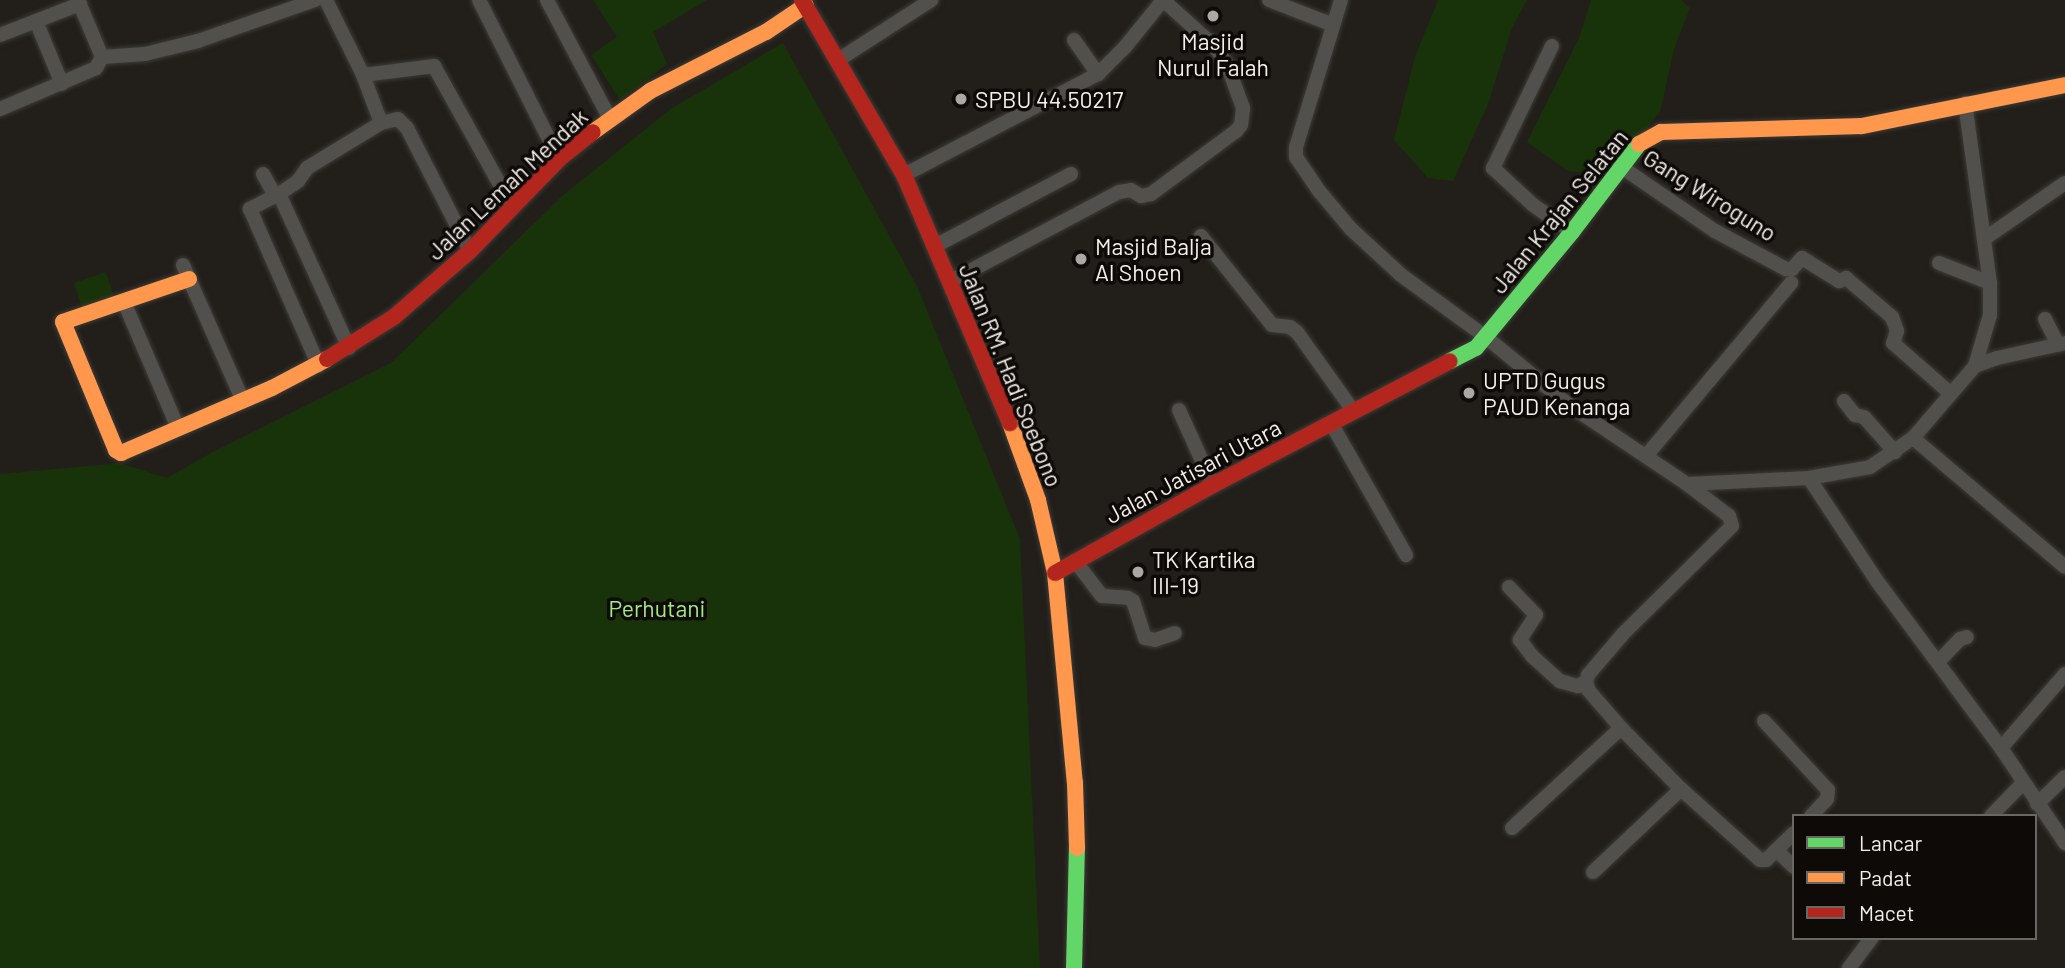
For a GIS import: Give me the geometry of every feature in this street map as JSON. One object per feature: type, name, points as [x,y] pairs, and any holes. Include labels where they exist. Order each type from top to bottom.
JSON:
[{"type":"street","points":[[102,57],[145,54],[198,41],[315,0]]},
{"type":"street","points":[[326,0],[363,75],[381,124]]},
{"type":"street","points":[[479,0],[559,159]]},
{"type":"street","points":[[547,0],[610,118]]},
{"type":"street","points":[[838,60],[931,0]]},
{"type":"street","points":[[904,175],[1098,74],[1125,47],[1163,0],[1213,45],[1227,64],[1242,108],[1241,125],[1236,131],[1151,194],[1141,196],[1131,190],[1119,192],[949,282]]},
{"type":"street","points":[[1269,0],[1333,25]]},
{"type":"street","points":[[1340,0],[1296,147],[1296,157],[1319,191],[1351,229],[1401,275],[1487,338],[1569,405],[1687,484],[1729,516],[1731,526],[1623,634],[1588,675],[1586,682],[1578,686],[1560,681],[1532,656],[1520,640],[1536,614],[1509,587]]},
{"type":"street","points":[[0,35],[79,2],[102,57]]},
{"type":"street","name":"Jalan Lemah Mendak","points":[[124,302],[62,321],[116,450],[127,453],[319,366],[349,348],[394,317],[470,251],[559,159],[610,118],[650,91],[766,32],[804,2]]},
{"type":"street","name":"Jalan RM. Hadi Soebono","points":[[804,2],[904,175],[1015,434],[1038,500],[1055,573],[1078,823],[1074,968]]},
{"type":"street","points":[[36,21],[62,84]]},
{"type":"street","points":[[1074,40],[1098,74]]},
{"type":"street","points":[[1552,46],[1493,168],[1523,196],[1572,232]]},
{"type":"street","points":[[0,109],[96,68],[102,57]]},
{"type":"street","points":[[363,75],[428,64],[434,66],[513,208]]},
{"type":"street","name":"Jalan Krajan Selatan","points":[[1487,338],[1572,232],[1636,146],[1648,137],[1661,132],[1862,126],[1965,103],[2065,85]]},
{"type":"street","points":[[1687,484],[1809,478],[1870,467],[1913,438],[1975,366],[1990,315],[1990,283],[1965,103]]},
{"type":"street","points":[[319,366],[250,209],[298,180],[307,167],[381,124],[398,119],[403,122],[470,251]]},
{"type":"street","name":"Gang Wiroguno","points":[[1620,166],[1715,231],[1786,269],[1792,269],[1802,258],[1839,281],[1846,278],[1892,317],[1897,331],[1893,344],[1951,394]]},
{"type":"street","points":[[263,174],[277,195],[349,348]]},
{"type":"street","points":[[935,246],[1071,174]]},
{"type":"street","points":[[1984,239],[2065,183]]},
{"type":"street","points":[[1201,236],[1272,325],[1290,327],[1297,332],[1354,412]]},
{"type":"street","points":[[1939,263],[1990,283]]},
{"type":"street","points":[[178,428],[124,302],[186,272],[243,401]]},
{"type":"street","points":[[1646,456],[1791,283]]},
{"type":"street","points":[[1975,366],[1997,358],[2061,344],[2045,319]]},
{"type":"street","name":"Jalan Jatisari Utara","points":[[1055,573],[1213,485],[1454,360],[1487,338]]},
{"type":"street","points":[[1844,401],[1855,415],[1864,416],[1895,452]]},
{"type":"street","points":[[1179,410],[1213,485]]},
{"type":"street","points":[[1331,423],[1406,555]]},
{"type":"street","points":[[1913,438],[2065,567]]},
{"type":"street","points":[[1809,478],[1877,581],[2001,748],[2065,843]]},
{"type":"street","points":[[1075,561],[1102,596],[1128,598],[1132,601],[1145,638],[1155,640],[1175,633]]},
{"type":"street","points":[[1938,662],[1960,639],[1967,637]]},
{"type":"street","points":[[2001,748],[2065,674]]},
{"type":"street","points":[[1586,682],[1621,728],[1681,789],[1760,860],[1766,860],[1792,835]]},
{"type":"street","points":[[1764,721],[1828,790],[1827,799],[1813,814]]},
{"type":"street","points":[[1512,828],[1621,728]]},
{"type":"street","points":[[2037,804],[2065,777]]},
{"type":"street","points":[[1993,814],[2023,783]]},
{"type":"street","points":[[1593,872],[1681,789]]},
{"type":"street","points":[[1776,850],[1792,865]]},
{"type":"street","points":[[1849,968],[1869,940]]},
{"type":"green space","points":[[593,0],[707,0],[653,32],[667,64],[620,100],[591,55],[617,37]]},
{"type":"green space","points":[[1438,0],[1527,0],[1512,28],[1488,104],[1453,181],[1428,178],[1394,140],[1415,57]]},
{"type":"green space","points":[[1591,0],[1681,0],[1690,8],[1674,49],[1660,112],[1638,138],[1593,173],[1568,171],[1527,142],[1579,38]]},
{"type":"green space","name":"Perhutani","points":[[783,43],[917,286],[1020,539],[1040,968],[0,968],[0,474],[120,463],[167,478],[211,453],[391,363],[562,196],[672,108]]},
{"type":"green space","points":[[106,272],[114,297],[82,308],[74,283]]},
{"type":"traffic: fast","points":[[1450,361],[1476,348],[1572,232],[1639,144]]},
{"type":"traffic: fast","points":[[1074,968],[1077,848]]},
{"type":"traffic: slow","points":[[593,132],[650,91],[766,32],[806,5]]},
{"type":"traffic: slow","points":[[1639,144],[1661,132],[1862,126],[2065,85]]},
{"type":"traffic: slow","points":[[189,279],[63,322],[116,450],[121,453],[272,388],[327,359]]},
{"type":"traffic: slow","points":[[1010,423],[1038,500],[1055,573],[1075,783],[1077,848]]},
{"type":"traffic: jam","points":[[802,0],[904,175],[1010,423]]},
{"type":"traffic: jam","points":[[327,359],[394,317],[470,251],[559,159],[593,132]]},
{"type":"traffic: jam","points":[[1055,573],[1213,485],[1450,361]]},
{"type":"place","name":"Masjid Nurul Falah","points":[[1213,16]]},
{"type":"place","name":"SPBU 44.50217","points":[[961,99]]},
{"type":"place","name":"Masjid Balja Al Shoen","points":[[1081,259]]},
{"type":"place","name":"UPTD Gugus PAUD Kenanga","points":[[1469,393]]},
{"type":"place","name":"TK Kartika III-19","points":[[1138,572]]}]
